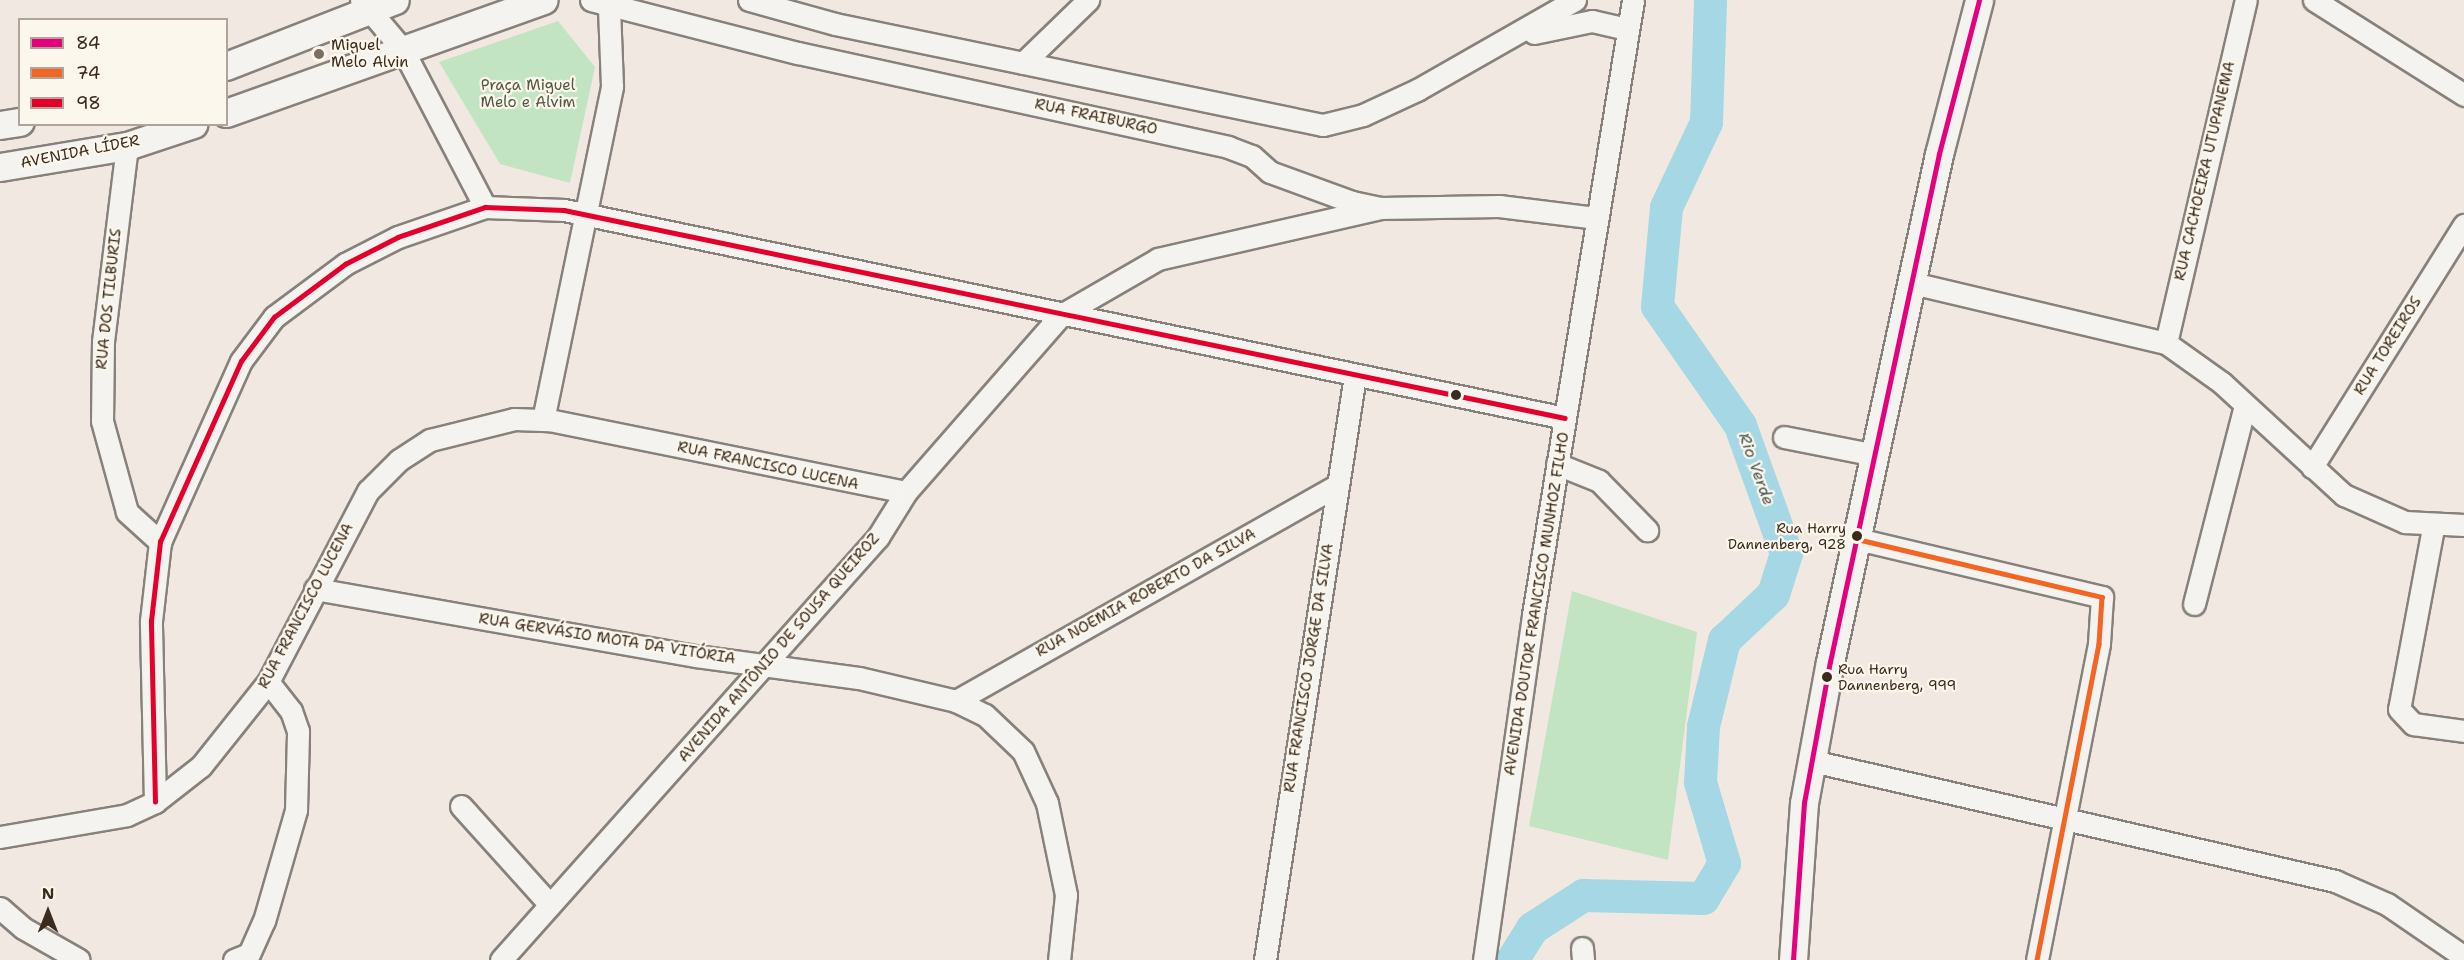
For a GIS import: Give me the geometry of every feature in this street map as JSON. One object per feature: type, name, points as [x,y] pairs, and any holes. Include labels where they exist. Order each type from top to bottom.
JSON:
[{"type":"main road","points":[[228,112],[544,0]]},
{"type":"main road","points":[[1792,960],[1812,761],[1912,283],[1979,0]]},
{"type":"main road","points":[[228,65],[375,3]]},
{"type":"main road","points":[[0,125],[18,122]]},
{"type":"main road","name":"AVENIDA LÍDER","points":[[0,167],[127,146],[187,126]]},
{"type":"street","points":[[749,0],[1023,63],[1323,125],[1363,115],[1502,45],[1575,0]]},
{"type":"street","points":[[1023,63],[1088,0]]},
{"type":"street","name":"AVENIDA DOUTOR FRANCISCO MUNHOZ FILHO","points":[[1485,960],[1557,464],[1633,0]]},
{"type":"street","name":"RUA CACHOEIRA UTUPANEMA","points":[[2166,343],[2246,0]]},
{"type":"street","points":[[2313,0],[2464,95]]},
{"type":"street","points":[[375,3],[403,50],[485,207]]},
{"type":"street","points":[[543,420],[588,215],[612,86],[600,4]]},
{"type":"street","name":"RUA FRAIBURGO","points":[[600,4],[1228,147],[1281,177],[1380,208],[1499,206],[1597,218]]},
{"type":"street","points":[[1502,45],[1568,23],[1610,23],[1628,29]]},
{"type":"street","name":"RUA DOS TILBURIS","points":[[127,146],[102,341],[102,422],[127,512],[160,542]]},
{"type":"street","points":[[155,802],[151,621],[160,542],[217,407],[241,361],[274,317],[345,264],[398,237],[485,207],[588,215],[1565,418]]},
{"type":"street","name":"AVENIDA ANTÔNIO DE SOUSA QUEIROZ","points":[[501,960],[878,537],[906,492],[1061,315],[1158,259],[1380,208]]},
{"type":"street","name":"RUA TOREIROS","points":[[2312,467],[2464,225]]},
{"type":"street","points":[[1912,283],[2166,343],[2245,405],[2312,467],[2368,508],[2433,528],[2464,525]]},
{"type":"street","name":"RUA FRANCISCO JORGE DA SILVA","points":[[1265,960],[1336,486],[1355,375]]},
{"type":"street","points":[[2194,604],[2245,405]]},
{"type":"street","name":"RUA FRANCISCO LUCENA","points":[[0,837],[104,820],[155,802],[201,766],[268,682],[368,491],[399,460],[430,440],[477,425],[543,420],[906,492]]},
{"type":"street","points":[[1784,436],[1876,455]]},
{"type":"street","points":[[1557,464],[1599,481],[1647,530]]},
{"type":"street","name":"RUA NOEMIA ROBERTO DA SILVA","points":[[956,701],[1336,486]]},
{"type":"street","points":[[2433,528],[2400,686],[2399,709],[2406,720],[2441,732],[2464,731]]},
{"type":"street","points":[[1857,539],[2102,597],[2100,644],[2037,960]]},
{"type":"street","name":"RUA GERVÁSIO MOTA DA VITÓRIA","points":[[315,589],[765,664],[956,701],[1002,727],[1023,752],[1047,803],[1066,895],[1059,960]]},
{"type":"street","points":[[243,958],[286,860],[301,766],[291,711],[268,682]]},
{"type":"street","points":[[1812,761],[2335,881],[2387,904],[2464,957]]},
{"type":"street","points":[[461,806],[550,905]]},
{"type":"street","points":[[0,908],[22,928],[79,960]]},
{"type":"green space","name":"Praça Miguel Melo e Alvim","points":[[558,21],[595,67],[570,183],[500,164],[439,62]]},
{"type":"green space","points":[[1572,591],[1697,632],[1668,860],[1529,826]]},
{"type":"waterway","name":"Rio Verde","points":[[1512,960],[1532,928],[1583,895],[1703,898],[1724,863],[1700,782],[1703,726],[1724,640],[1773,594],[1786,553],[1740,425],[1657,306],[1666,207],[1706,122],[1710,0]]},
{"type":"transit line","name":"84","points":[[1793,960],[1804,803],[1830,662],[1939,154],[1979,0]]},
{"type":"transit line","name":"98","points":[[155,802],[151,621],[160,542],[241,361],[274,317],[345,264],[398,237],[485,207],[564,210],[1565,418]]},
{"type":"transit line","name":"74","points":[[1857,539],[2102,597],[2099,644],[2037,960]]},
{"type":"place","name":"Miguel Melo Alvin","points":[[319,54]]},
{"type":"place","name":"Rua Harry Dannenberg, 928","points":[[1857,536]]},
{"type":"place","name":"Rua Harry Dannenberg, 999","points":[[1827,677]]}]
